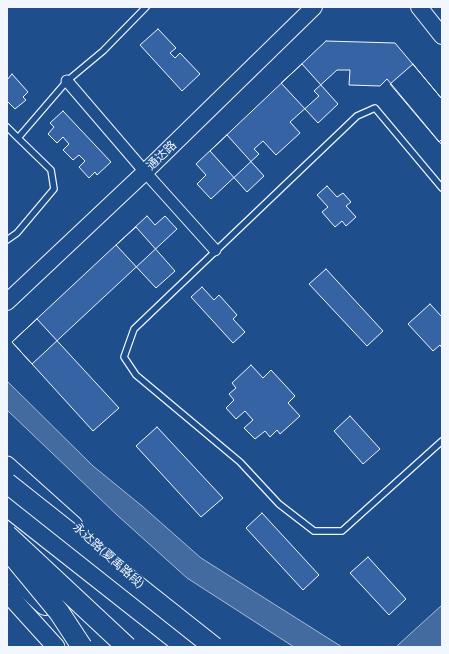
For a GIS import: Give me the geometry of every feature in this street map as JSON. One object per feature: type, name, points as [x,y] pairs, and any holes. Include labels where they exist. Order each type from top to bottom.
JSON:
[{"type":"highway","points":[[7,483],[214,647]]},
{"type":"highway","points":[[7,506],[186,647]]},
{"type":"highway","points":[[7,535],[128,647]]},
{"type":"highway","points":[[7,549],[59,612],[82,647]]},
{"type":"highway","points":[[7,570],[91,647]]},
{"type":"main road","name":"永达路(夏禹路段)","points":[[7,465],[210,647]]},
{"type":"main road","points":[[7,594],[56,647]]},
{"type":"street","name":"通达路","points":[[7,302],[145,172],[314,7]]},
{"type":"street","points":[[419,7],[442,36]]},
{"type":"street","points":[[67,81],[145,172],[215,250]]},
{"type":"lane","points":[[18,138],[67,81],[103,51],[146,7]]},
{"type":"lane","points":[[442,188],[376,108],[357,116],[134,329],[124,356],[136,375],[240,462],[279,504],[314,530],[342,531],[442,442]]},
{"type":"lane","points":[[7,127],[51,170],[54,189],[17,234],[7,240]]},
{"type":"water","points":[[7,381],[93,466],[142,506],[201,558],[342,647],[294,647],[187,578],[117,515],[7,410]]},
{"type":"water","points":[[442,605],[442,647],[397,647],[398,645]]},
{"type":"building","points":[[158,29],[176,48],[170,53],[175,58],[180,53],[200,74],[182,91],[140,45]]},
{"type":"building","points":[[326,41],[395,43],[442,99],[442,145],[387,79],[380,86],[349,85],[350,70],[337,70],[314,91],[319,96],[290,122],[300,133],[276,155],[263,141],[254,149],[259,154],[211,199],[197,184],[206,175],[196,164]]},
{"type":"building","points":[[302,64],[338,104],[318,123],[281,83]]},
{"type":"building","points":[[413,64],[442,99],[442,139],[439,142],[390,84]]},
{"type":"building","points":[[12,74],[28,92],[23,97],[26,100],[15,109],[7,101],[7,80]]},
{"type":"building","points":[[63,111],[111,162],[97,175],[95,172],[89,178],[79,167],[85,161],[79,155],[73,160],[63,150],[69,144],[63,137],[57,143],[48,134],[54,127],[50,123]]},
{"type":"building","points":[[227,135],[264,176],[247,192],[210,151]]},
{"type":"building","points":[[327,186],[337,197],[343,193],[351,202],[346,206],[356,217],[346,226],[342,221],[335,227],[322,212],[328,207],[317,195]]},
{"type":"building","points":[[147,216],[155,225],[165,216],[177,229],[32,364],[12,342]]},
{"type":"building","points":[[136,227],[175,271],[156,288],[116,245]]},
{"type":"building","points":[[326,269],[383,331],[367,346],[309,284]]},
{"type":"building","points":[[202,287],[214,300],[219,295],[237,315],[233,319],[245,332],[233,343],[191,297]]},
{"type":"building","points":[[430,304],[442,317],[442,348],[440,345],[433,351],[408,324]]},
{"type":"building","points":[[37,319],[119,408],[93,431],[12,342]]},
{"type":"building","points":[[251,365],[263,378],[271,370],[295,396],[288,403],[300,416],[280,434],[277,430],[270,437],[265,431],[255,439],[244,428],[253,420],[245,411],[236,419],[226,408],[234,400],[229,394],[236,388],[232,383]]},
{"type":"building","points":[[350,416],[380,449],[363,464],[334,431]]},
{"type":"building","points":[[157,427],[223,498],[201,517],[136,446]]},
{"type":"building","points":[[262,513],[319,575],[303,590],[246,528]]},
{"type":"building","points":[[368,557],[406,599],[389,615],[350,573]]}]
